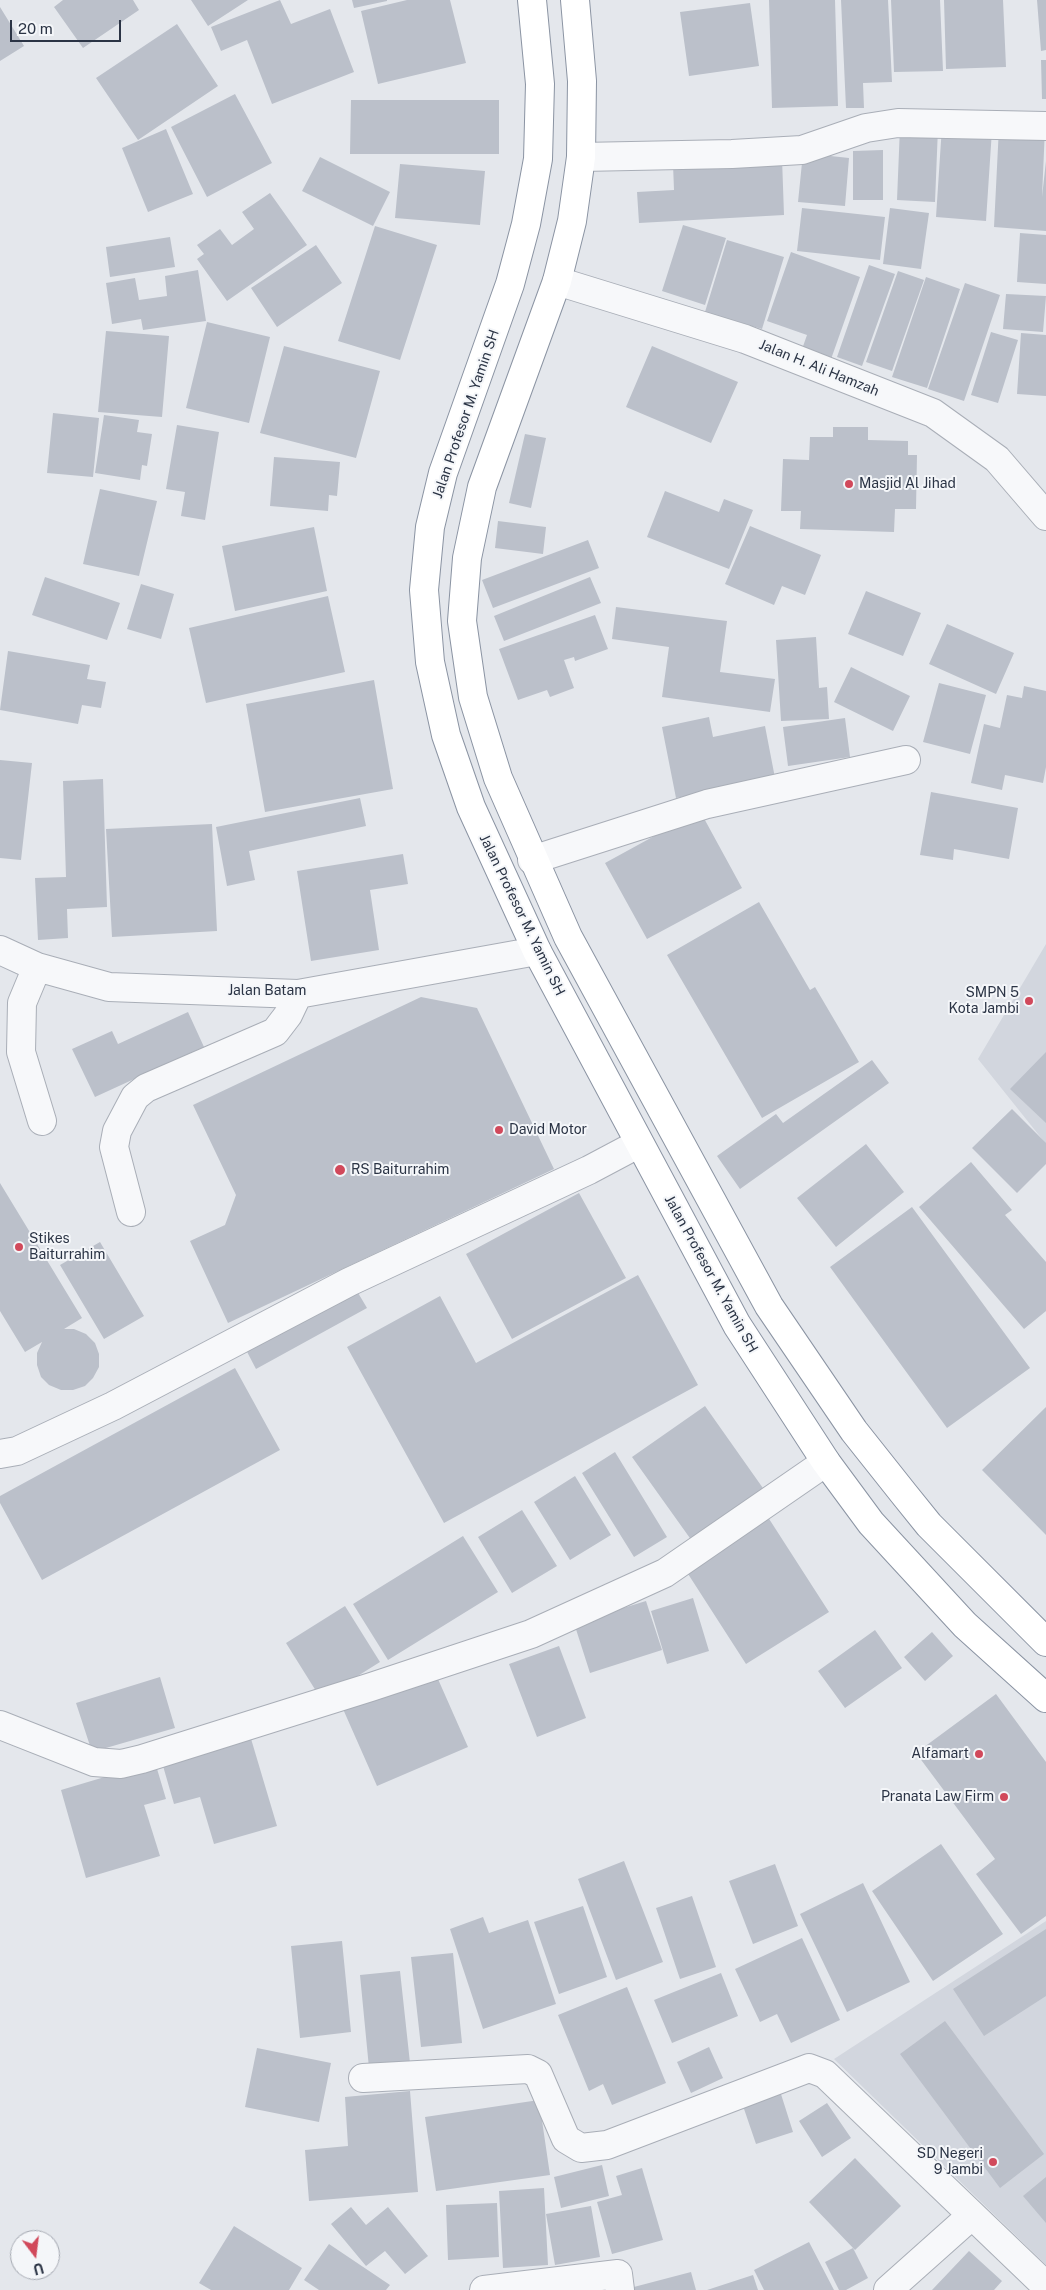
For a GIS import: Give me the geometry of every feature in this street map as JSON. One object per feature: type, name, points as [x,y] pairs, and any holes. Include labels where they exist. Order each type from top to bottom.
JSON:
[{"type":"highway","name":"Jalan Profesor M. Yamin SH","points":[[532,0],[539,94],[538,159],[528,215],[510,284],[443,473],[430,527],[424,590],[430,662],[446,735],[471,807],[537,951],[638,1144],[737,1325],[826,1462],[872,1523],[965,1625],[1046,1698]]},
{"type":"highway","points":[[575,0],[582,81],[581,157],[572,221],[557,281],[482,487],[467,558],[462,621],[473,697],[498,778],[532,860],[568,937],[769,1306],[854,1431],[904,1494],[943,1539],[1046,1642]]},
{"type":"highway","points":[[872,1523],[904,1494]]},
{"type":"street","points":[[581,157],[732,154],[802,150],[866,128],[898,124],[1046,126]]},
{"type":"street","name":"Jalan H. Ali Hamzah","points":[[557,281],[746,339],[933,412],[997,459],[1046,516]]},
{"type":"street","points":[[532,860],[708,804],[906,760]]},
{"type":"street","name":"Jalan Batam","points":[[0,950],[37,967],[109,987],[298,994],[537,951]]},
{"type":"street","points":[[37,967],[22,1003],[21,1052],[42,1121]]},
{"type":"street","points":[[131,1212],[114,1147],[117,1131],[135,1097],[146,1088],[276,1032],[288,1015],[298,994]]},
{"type":"street","points":[[0,1454],[16,1451],[113,1406],[349,1282],[589,1170],[638,1144]]},
{"type":"street","points":[[0,1725],[94,1762],[121,1764],[362,1690],[531,1634],[665,1573],[826,1462]]},
{"type":"street","points":[[363,2078],[528,2069],[538,2074],[566,2139],[582,2148],[608,2145],[809,2068],[825,2074],[1046,2286]]},
{"type":"street","points":[[888,2290],[971,2216]]},
{"type":"street","points":[[484,2290],[618,2274],[620,2290]]},
{"type":"shaded area","name":"SMPN 5 Kota Jambi","points":[[1046,944],[1046,1144],[978,1059]]},
{"type":"shaded area","name":"SD Negeri 9 Jambi","points":[[1046,1921],[1046,2265],[834,2059]]},
{"type":"building","points":[[63,0],[133,0],[139,10],[83,48],[54,7]]},
{"type":"building","points":[[191,0],[248,0],[208,26]]},
{"type":"building","points":[[280,0],[291,24],[330,9],[354,72],[272,104],[247,40],[221,51],[211,27]]},
{"type":"building","points":[[352,0],[387,0],[387,1],[354,8]]},
{"type":"building","points":[[407,0],[450,0],[466,63],[378,84],[361,11]]},
{"type":"building","points":[[769,0],[835,0],[838,106],[772,108]]},
{"type":"building","points":[[841,0],[888,0],[892,82],[863,83],[864,108],[846,108]]},
{"type":"building","points":[[891,0],[940,0],[943,71],[894,72]]},
{"type":"building","points":[[944,0],[1003,0],[1006,67],[946,69]]},
{"type":"building","points":[[1037,0],[1046,0],[1046,50],[1041,51]]},
{"type":"building","points":[[750,3],[759,66],[689,76],[680,12]]},
{"type":"building","points":[[0,7],[24,46],[0,61]]},
{"type":"building","points":[[177,24],[218,86],[138,140],[96,78]]},
{"type":"building","points":[[1041,60],[1046,60],[1046,99],[1042,99]]},
{"type":"building","points":[[235,94],[272,163],[207,197],[171,127]]},
{"type":"building","points":[[351,100],[499,100],[499,154],[350,154]]},
{"type":"building","points":[[942,126],[992,130],[986,221],[936,217]]},
{"type":"building","points":[[900,127],[938,128],[935,202],[897,200]]},
{"type":"building","points":[[999,127],[1045,128],[1042,197],[1046,161],[1046,231],[994,227]]},
{"type":"building","points":[[166,129],[193,194],[148,212],[122,148]]},
{"type":"building","points":[[883,150],[883,200],[853,200],[853,151]]},
{"type":"building","points":[[803,153],[849,158],[845,206],[798,202]]},
{"type":"building","points":[[320,157],[390,192],[373,226],[302,191]]},
{"type":"building","points":[[782,158],[784,215],[639,223],[637,192],[674,190],[673,164]]},
{"type":"building","points":[[400,164],[485,171],[480,225],[395,218]]},
{"type":"building","points":[[270,193],[307,245],[227,301],[197,259],[204,254],[197,245],[220,229],[232,245],[254,229],[242,212]]},
{"type":"building","points":[[802,208],[885,217],[880,260],[797,251]]},
{"type":"building","points":[[890,208],[929,213],[921,269],[883,264]]},
{"type":"building","points":[[683,225],[726,238],[705,305],[662,291]]},
{"type":"building","points":[[375,226],[437,245],[400,360],[338,341]]},
{"type":"building","points":[[1020,233],[1046,235],[1046,284],[1017,282]]},
{"type":"building","points":[[170,237],[175,267],[110,277],[106,247]]},
{"type":"building","points":[[727,240],[784,257],[762,329],[705,312]]},
{"type":"building","points":[[316,245],[342,283],[277,327],[251,288]]},
{"type":"building","points":[[791,252],[860,277],[830,362],[801,352],[807,335],[767,321]]},
{"type":"building","points":[[869,265],[895,274],[862,366],[837,357]]},
{"type":"building","points":[[198,270],[206,321],[143,330],[141,319],[112,324],[106,283],[135,278],[139,300],[167,296],[165,276]]},
{"type":"building","points":[[898,271],[924,280],[892,371],[866,362]]},
{"type":"building","points":[[926,277],[960,289],[927,388],[892,377]]},
{"type":"building","points":[[965,283],[1000,295],[964,401],[928,389]]},
{"type":"building","points":[[1006,294],[1046,296],[1043,332],[1003,329]]},
{"type":"building","points":[[207,322],[270,337],[249,423],[186,408]]},
{"type":"building","points":[[106,331],[169,336],[162,417],[98,412]]},
{"type":"building","points":[[991,332],[1018,340],[998,403],[971,395]]},
{"type":"building","points":[[1021,333],[1046,335],[1046,396],[1017,394]]},
{"type":"building","points":[[284,346],[380,371],[356,458],[260,433]]},
{"type":"building","points":[[652,346],[738,382],[711,443],[626,407]]},
{"type":"building","points":[[53,413],[99,418],[93,477],[47,473]]},
{"type":"building","points":[[104,415],[139,420],[137,432],[152,434],[147,466],[142,465],[140,480],[95,473]]},
{"type":"building","points":[[177,425],[219,432],[205,520],[181,516],[185,492],[166,489]]},
{"type":"building","name":"Masjid Al Jihad","points":[[833,427],[868,427],[868,440],[908,441],[908,455],[917,455],[916,509],[895,509],[894,532],[800,529],[801,511],[781,511],[783,459],[809,460],[810,437],[833,437]]},
{"type":"building","points":[[525,434],[546,438],[531,508],[509,503]]},
{"type":"building","points":[[274,457],[340,462],[337,496],[329,495],[328,511],[270,506]]},
{"type":"building","points":[[100,489],[157,501],[139,576],[83,564]]},
{"type":"building","points":[[665,491],[719,512],[724,499],[753,510],[729,569],[647,537]]},
{"type":"building","points":[[498,521],[546,527],[543,554],[495,548]]},
{"type":"building","points":[[750,526],[821,555],[805,595],[782,586],[774,605],[725,584]]},
{"type":"building","points":[[314,527],[327,591],[235,611],[222,546]]},
{"type":"building","points":[[588,540],[599,568],[493,608],[482,580]]},
{"type":"building","points":[[45,577],[120,603],[107,640],[32,615]]},
{"type":"building","points":[[590,577],[601,603],[504,641],[494,616]]},
{"type":"building","points":[[141,584],[174,594],[161,639],[127,629]]},
{"type":"building","points":[[866,591],[921,613],[903,656],[848,634]]},
{"type":"building","points":[[328,596],[345,672],[206,703],[189,628]]},
{"type":"building","points":[[616,607],[727,621],[720,672],[775,679],[770,712],[662,697],[669,647],[612,639]]},
{"type":"building","points":[[595,615],[608,649],[575,661],[574,657],[564,660],[574,688],[550,697],[547,690],[518,700],[499,649]]},
{"type":"building","points":[[947,624],[1014,653],[996,694],[929,664]]},
{"type":"building","points":[[816,637],[819,688],[827,687],[829,719],[781,721],[776,640]]},
{"type":"building","points":[[8,651],[90,665],[87,679],[106,682],[101,708],[82,705],[78,724],[0,710]]},
{"type":"building","points":[[851,667],[910,696],[893,731],[834,702]]},
{"type":"building","points":[[374,680],[393,789],[265,812],[246,704]]},
{"type":"building","points":[[939,683],[986,695],[970,754],[923,742]]},
{"type":"building","points":[[1024,686],[1046,691],[1046,767],[1043,783],[1005,775],[1002,790],[971,783],[984,724],[1000,728],[1007,695],[1022,698]]},
{"type":"building","points":[[709,717],[713,737],[765,726],[775,778],[676,798],[662,727]]},
{"type":"building","points":[[845,718],[850,757],[788,766],[783,727]]},
{"type":"building","points":[[0,760],[32,763],[21,860],[0,858]]},
{"type":"building","points":[[103,779],[107,907],[67,909],[68,938],[38,940],[35,878],[66,877],[63,781]]},
{"type":"building","points":[[931,792],[1018,808],[1009,859],[954,849],[953,860],[920,855]]},
{"type":"building","points":[[360,798],[366,826],[249,851],[255,880],[227,886],[216,827]]},
{"type":"building","points":[[700,811],[742,888],[647,939],[605,863]]},
{"type":"building","points":[[212,824],[217,931],[112,937],[106,829]]},
{"type":"building","points":[[403,854],[408,884],[370,890],[379,950],[311,961],[297,871]]},
{"type":"building","points":[[759,902],[810,990],[815,987],[859,1062],[762,1118],[667,955]]},
{"type":"building","name":"RS Baiturrahim","points":[[421,997],[477,1008],[554,1169],[228,1323],[190,1241],[225,1225],[236,1195],[193,1105]]},
{"type":"building","points":[[188,1012],[204,1047],[95,1097],[72,1049],[112,1031],[118,1044]]},
{"type":"building","points":[[1046,1052],[1046,1123],[1010,1089]]},
{"type":"building","points":[[872,1060],[889,1083],[740,1189],[717,1156],[776,1114],[783,1123]]},
{"type":"building","points":[[1012,1109],[1046,1143],[1046,1164],[1017,1193],[972,1148]]},
{"type":"building","points":[[866,1144],[904,1192],[836,1247],[797,1198]]},
{"type":"building","points":[[971,1162],[1012,1210],[1005,1215],[1046,1262],[1046,1311],[1024,1329],[919,1207]]},
{"type":"building","name":"Stikes Baiturrahim","points":[[0,1183],[82,1318],[64,1329],[74,1329],[86,1334],[95,1343],[99,1354],[99,1367],[93,1378],[85,1386],[73,1390],[61,1390],[49,1385],[41,1377],[37,1365],[37,1353],[42,1342],[25,1352],[0,1311]]},
{"type":"building","points":[[579,1193],[626,1278],[512,1339],[466,1254]]},
{"type":"building","points":[[912,1207],[1030,1368],[947,1428],[830,1267]]},
{"type":"building","points":[[100,1242],[144,1316],[104,1339],[60,1265]]},
{"type":"building","points":[[638,1275],[698,1385],[444,1523],[347,1347],[440,1296],[476,1363]]},
{"type":"building","points":[[354,1286],[367,1308],[256,1369],[244,1346]]},
{"type":"building","points":[[235,1368],[280,1450],[42,1580],[0,1503],[0,1496]]},
{"type":"building","points":[[705,1406],[765,1491],[692,1541],[632,1457]]},
{"type":"building","points":[[1046,1407],[1046,1535],[982,1470]]},
{"type":"building","points":[[615,1452],[667,1537],[634,1557],[582,1473]]},
{"type":"building","points":[[575,1476],[611,1535],[570,1560],[534,1502]]},
{"type":"building","points":[[522,1510],[557,1566],[512,1593],[478,1537]]},
{"type":"building","points":[[764,1511],[829,1612],[746,1664],[681,1563]]},
{"type":"building","points":[[463,1536],[498,1592],[388,1660],[353,1604]]},
{"type":"building","points":[[693,1598],[709,1651],[667,1664],[651,1611]]},
{"type":"building","points":[[646,1601],[662,1650],[590,1673],[574,1623]]},
{"type":"building","points":[[345,1606],[380,1662],[321,1699],[286,1643]]},
{"type":"building","points":[[875,1630],[902,1668],[845,1708],[818,1671]]},
{"type":"building","points":[[932,1632],[953,1656],[925,1681],[904,1657]]},
{"type":"building","points":[[559,1646],[586,1718],[537,1737],[509,1664]]},
{"type":"building","points":[[434,1670],[468,1747],[377,1786],[343,1709]]},
{"type":"building","points":[[160,1677],[175,1728],[92,1752],[76,1703]]},
{"type":"building","points":[[996,1694],[1046,1762],[1046,1916],[1021,1934],[976,1874],[995,1859],[916,1753]]},
{"type":"building","points":[[249,1732],[277,1826],[214,1844],[200,1797],[174,1804],[161,1759]]},
{"type":"building","points":[[155,1762],[166,1799],[144,1805],[160,1856],[86,1878],[61,1790]]},
{"type":"building","points":[[941,1844],[1003,1934],[933,1981],[872,1891]]},
{"type":"building","points":[[624,1861],[663,1962],[616,1980],[578,1879]]},
{"type":"building","points":[[775,1864],[798,1926],[753,1944],[729,1881]]},
{"type":"building","points":[[863,1883],[910,1982],[847,2012],[800,1914]]},
{"type":"building","points":[[692,1896],[716,1967],[680,1979],[656,1908]]},
{"type":"building","points":[[583,1906],[607,1977],[559,1994],[534,1922]]},
{"type":"building","points":[[483,1917],[489,1933],[528,1920],[556,2004],[483,2029],[450,1929]]},
{"type":"building","points":[[1046,1929],[1046,1996],[984,2036],[953,1989]]},
{"type":"building","points":[[802,1938],[840,2020],[791,2043],[777,2014],[760,2022],[735,1969]]},
{"type":"building","points":[[342,1941],[351,2032],[300,2038],[291,1946]]},
{"type":"building","points":[[453,1953],[462,2043],[421,2047],[411,1957]]},
{"type":"building","points":[[400,1971],[410,2063],[369,2068],[360,1975]]},
{"type":"building","points":[[721,1973],[738,2016],[672,2043],[654,2000]]},
{"type":"building","points":[[627,1987],[666,2083],[612,2105],[603,2084],[589,2091],[558,2015]]},
{"type":"building","points":[[945,2021],[1044,2154],[1000,2188],[900,2054]]},
{"type":"building","points":[[709,2047],[723,2078],[691,2093],[677,2062]]},
{"type":"building","points":[[257,2048],[331,2063],[319,2122],[245,2107]]},
{"type":"building","points":[[410,2091],[418,2192],[309,2201],[305,2150],[348,2146],[345,2097]]},
{"type":"building","points":[[780,2091],[793,2132],[756,2144],[742,2103]]},
{"type":"building","points":[[539,2100],[550,2175],[436,2191],[425,2117]]},
{"type":"building","points":[[827,2103],[851,2138],[822,2157],[799,2121]]},
{"type":"building","points":[[855,2158],[901,2206],[855,2250],[809,2202]]},
{"type":"building","points":[[602,2165],[609,2196],[561,2208],[554,2177]]},
{"type":"building","points":[[642,2168],[663,2240],[612,2254],[597,2202],[622,2195],[616,2176]]},
{"type":"building","points":[[1046,2177],[1046,2223],[1023,2196]]},
{"type":"building","points":[[544,2188],[548,2265],[503,2268],[499,2191]]},
{"type":"building","points":[[497,2203],[499,2257],[448,2260],[446,2205]]},
{"type":"building","points":[[591,2206],[600,2257],[555,2265],[546,2214]]},
{"type":"building","points":[[351,2207],[366,2225],[388,2207],[428,2256],[405,2274],[385,2251],[366,2266],[331,2224]]},
{"type":"building","points":[[234,2226],[302,2268],[289,2290],[211,2290],[199,2283]]},
{"type":"building","points":[[809,2242],[834,2290],[764,2290],[754,2270]]},
{"type":"building","points":[[329,2244],[390,2285],[386,2290],[319,2290],[304,2280]]},
{"type":"building","points":[[853,2248],[868,2278],[846,2290],[839,2290],[825,2262]]},
{"type":"building","points":[[969,2251],[1002,2281],[994,2290],[932,2290]]},
{"type":"building","points":[[691,2272],[696,2290],[630,2290],[630,2288]]},
{"type":"building","points":[[753,2275],[758,2290],[707,2290]]},
{"type":"place","name":"Masjid Al Jihad","points":[[849,484]]},
{"type":"place","name":"SMPN 5 Kota Jambi","points":[[1029,1001]]},
{"type":"place","name":"David Motor","points":[[499,1130]]},
{"type":"place","name":"RS Baiturrahim","points":[[340,1170]]},
{"type":"place","name":"Stikes Baiturrahim","points":[[19,1247]]},
{"type":"place","name":"Alfamart","points":[[979,1754]]},
{"type":"place","name":"Pranata Law Firm","points":[[1004,1797]]},
{"type":"place","name":"SD Negeri 9 Jambi","points":[[993,2162]]}]
